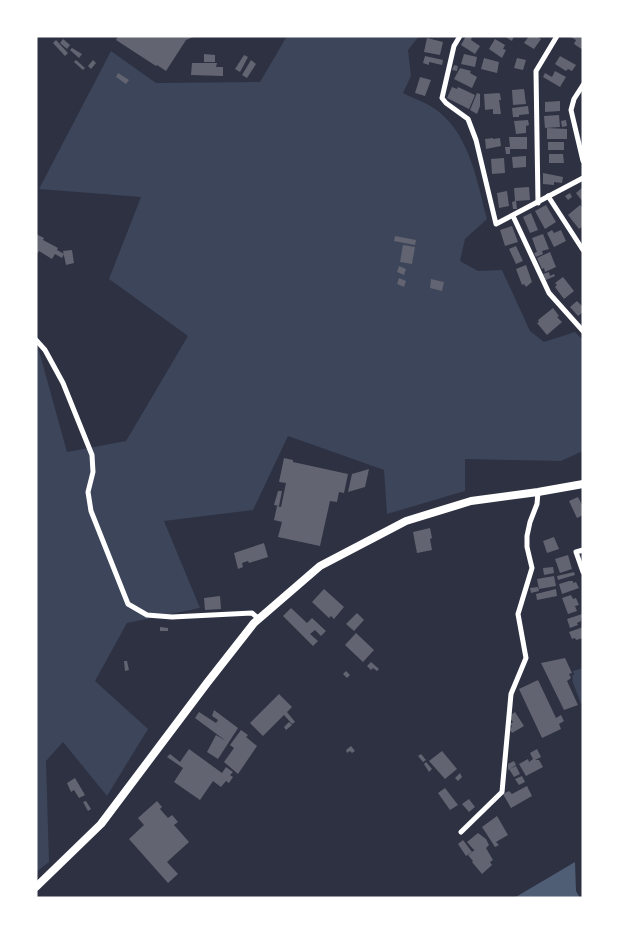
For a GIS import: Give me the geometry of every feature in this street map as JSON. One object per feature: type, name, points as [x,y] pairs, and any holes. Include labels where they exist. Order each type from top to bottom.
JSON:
[{"type":"street","points":[[460,36],[454,46],[442,98],[468,119],[476,140],[496,224],[583,178]]},
{"type":"street","points":[[538,202],[536,71],[557,36]]},
{"type":"street","points":[[583,84],[574,99],[571,110],[583,161]]},
{"type":"street","points":[[548,196],[583,250]]},
{"type":"street","points":[[513,216],[546,288],[583,331]]},
{"type":"street","points":[[36,340],[45,350],[63,383],[92,455],[93,472],[88,492],[91,511],[128,604],[147,615],[172,617],[252,613],[259,619]]},
{"type":"street","points":[[36,887],[101,824],[207,683],[259,619],[320,566],[406,521],[471,501],[583,484]]},
{"type":"street","points":[[462,832],[502,792],[511,694],[526,658],[518,614],[532,568],[527,547],[527,536],[537,504],[538,492]]},
{"type":"street","points":[[583,550],[576,552],[583,572]]},
{"type":"shaded area","points":[[287,36],[419,36],[408,50],[411,76],[403,93],[434,108],[449,121],[458,133],[471,160],[487,219],[465,239],[460,261],[478,271],[502,270],[530,331],[544,342],[575,332],[583,340],[583,451],[561,461],[465,459],[465,491],[387,514],[384,470],[288,436],[253,510],[164,521],[200,608],[127,623],[95,681],[148,729],[107,796],[63,742],[46,761],[49,862],[36,872],[36,340],[67,452],[126,441],[188,336],[109,279],[141,197],[39,189],[111,51],[156,83],[260,82]]},
{"type":"shaded area","points":[[583,668],[583,703],[581,704],[572,675],[574,675],[573,671]]},
{"type":"shaded area","points":[[575,862],[576,891],[580,898],[514,898]]},
{"type":"building","points":[[118,36],[196,36],[186,40],[166,71],[116,40]]},
{"type":"building","points":[[466,36],[472,37],[471,40],[480,46],[475,54],[461,45]]},
{"type":"building","points":[[504,36],[514,36],[512,41]]},
{"type":"building","points":[[529,36],[537,36],[541,39],[534,49],[524,43]]},
{"type":"building","points":[[569,36],[583,36],[583,50],[574,44],[576,40]]},
{"type":"building","points":[[427,38],[443,42],[440,55],[424,52]]},
{"type":"building","points":[[63,39],[70,45],[67,49],[60,43]]},
{"type":"building","points":[[495,39],[505,45],[503,49],[506,50],[502,58],[489,49]]},
{"type":"building","points":[[56,40],[68,53],[65,56],[53,43]]},
{"type":"building","points":[[72,48],[82,54],[79,58],[70,50]]},
{"type":"building","points":[[204,54],[215,55],[215,62],[204,62]]},
{"type":"building","points":[[464,54],[477,57],[475,67],[461,64]]},
{"type":"building","points":[[244,55],[248,57],[240,72],[235,69]]},
{"type":"building","points":[[425,56],[443,60],[442,65],[429,62],[429,65],[423,63]]},
{"type":"building","points":[[560,56],[576,65],[572,71],[568,69],[566,71],[555,64]]},
{"type":"building","points":[[484,58],[499,62],[497,73],[481,69]]},
{"type":"building","points":[[517,58],[526,60],[523,70],[514,68]]},
{"type":"building","points":[[76,60],[85,68],[83,70],[74,62]]},
{"type":"building","points":[[93,60],[96,63],[91,69],[88,66]]},
{"type":"building","points":[[251,60],[256,64],[247,78],[242,75]]},
{"type":"building","points":[[192,63],[217,63],[216,67],[223,67],[223,76],[191,75]]},
{"type":"building","points":[[454,65],[458,66],[457,71],[452,70]]},
{"type":"building","points":[[460,68],[471,71],[470,73],[477,77],[472,88],[454,79]]},
{"type":"building","points":[[555,71],[566,77],[560,87],[543,77],[545,73],[552,77]]},
{"type":"building","points":[[118,73],[129,80],[126,84],[116,77]]},
{"type":"building","points":[[420,77],[431,80],[425,96],[415,93]]},
{"type":"building","points":[[452,87],[457,89],[458,87],[475,95],[469,109],[447,98]]},
{"type":"building","points":[[524,89],[526,104],[513,105],[512,90]]},
{"type":"building","points":[[477,93],[480,94],[480,106],[477,114],[470,110]]},
{"type":"building","points":[[499,93],[501,114],[493,114],[493,109],[485,110],[484,94]]},
{"type":"building","points":[[560,101],[560,111],[545,112],[545,102]]},
{"type":"building","points":[[528,106],[529,114],[513,117],[512,108]]},
{"type":"building","points":[[559,115],[560,127],[545,128],[544,116]]},
{"type":"building","points":[[528,120],[529,125],[526,126],[526,133],[516,134],[514,121]]},
{"type":"building","points":[[566,120],[567,126],[562,127],[561,121]]},
{"type":"building","points":[[547,128],[567,129],[567,139],[547,139]]},
{"type":"building","points":[[509,137],[527,137],[527,149],[510,149],[510,154],[506,154],[505,147],[510,147]]},
{"type":"building","points":[[500,138],[501,146],[486,149],[485,139]]},
{"type":"building","points":[[548,142],[564,142],[564,150],[548,150]]},
{"type":"building","points":[[549,154],[563,154],[564,163],[549,163]]},
{"type":"building","points":[[526,156],[526,167],[513,168],[512,157]]},
{"type":"building","points":[[504,158],[505,173],[492,174],[491,159]]},
{"type":"building","points":[[543,173],[563,177],[562,183],[554,182],[554,185],[543,184]]},
{"type":"building","points":[[529,187],[530,200],[516,201],[517,209],[513,209],[512,202],[515,201],[514,188]]},
{"type":"building","points":[[583,187],[583,202],[576,193]]},
{"type":"building","points":[[507,191],[509,206],[499,208],[497,193]]},
{"type":"building","points":[[570,193],[572,197],[568,200],[565,196]]},
{"type":"building","points":[[546,205],[556,222],[545,229],[535,211]]},
{"type":"building","points":[[580,205],[583,208],[583,226],[579,229],[568,215]]},
{"type":"building","points":[[531,213],[538,230],[530,233],[523,217]]},
{"type":"building","points":[[512,226],[518,242],[505,246],[500,230]]},
{"type":"building","points":[[552,230],[554,233],[561,230],[566,241],[554,247],[547,233]]},
{"type":"building","points":[[36,234],[58,248],[57,250],[64,254],[62,258],[55,254],[52,259],[39,251],[38,253],[36,252]]},
{"type":"building","points":[[543,234],[549,249],[542,251],[543,254],[536,257],[534,253],[537,252],[532,238]]},
{"type":"building","points":[[395,236],[416,240],[415,245],[394,241]]},
{"type":"building","points":[[403,245],[415,247],[412,264],[400,262]]},
{"type":"building","points":[[516,246],[523,261],[516,264],[509,249]]},
{"type":"building","points":[[72,250],[74,263],[66,265],[63,251]]},
{"type":"building","points":[[550,252],[556,267],[545,272],[537,258]]},
{"type":"building","points":[[526,265],[532,282],[526,287],[524,284],[522,285],[516,269]]},
{"type":"building","points":[[399,266],[406,269],[404,275],[397,272]]},
{"type":"building","points":[[549,272],[550,276],[554,274],[555,276],[546,280],[543,274]]},
{"type":"building","points":[[563,277],[574,291],[564,299],[555,287],[557,285],[555,283]]},
{"type":"building","points":[[399,278],[406,281],[404,287],[397,284]]},
{"type":"building","points":[[431,279],[444,282],[442,291],[430,288]]},
{"type":"building","points":[[577,301],[583,307],[583,312],[578,316],[570,307]]},
{"type":"building","points":[[553,308],[559,316],[557,317],[562,322],[547,335],[537,323],[539,322],[538,320]]},
{"type":"building","points":[[284,458],[293,460],[293,462],[348,474],[344,493],[339,492],[337,502],[330,501],[320,546],[278,537],[282,522],[274,520],[277,506],[281,507],[286,483],[279,482]]},
{"type":"building","points":[[369,469],[365,487],[348,492],[352,474]]},
{"type":"building","points":[[278,491],[282,491],[279,506],[274,505]]},
{"type":"building","points":[[578,497],[583,507],[583,515],[577,518],[569,501]]},
{"type":"building","points":[[430,528],[432,550],[417,553],[413,532]]},
{"type":"building","points":[[554,537],[559,549],[547,553],[543,541]]},
{"type":"building","points":[[264,543],[268,557],[249,563],[248,561],[242,563],[243,567],[238,569],[234,553]]},
{"type":"building","points":[[568,555],[572,569],[560,573],[555,559]]},
{"type":"building","points":[[553,567],[554,573],[544,575],[543,568]]},
{"type":"building","points":[[574,572],[575,575],[558,580],[557,576]]},
{"type":"building","points":[[554,576],[556,586],[539,589],[537,579]]},
{"type":"building","points":[[569,581],[576,582],[579,588],[562,594],[559,584]]},
{"type":"building","points":[[538,587],[539,591],[531,593],[530,588]]},
{"type":"building","points":[[324,589],[344,607],[334,619],[331,616],[329,618],[312,602]]},
{"type":"building","points":[[556,589],[557,596],[537,600],[536,594]]},
{"type":"building","points":[[571,595],[573,599],[576,598],[579,605],[575,606],[577,611],[568,614],[562,598]]},
{"type":"building","points":[[220,596],[221,609],[205,610],[204,598]]},
{"type":"building","points":[[291,608],[307,623],[312,618],[326,631],[321,636],[315,630],[310,634],[318,641],[313,646],[283,616]]},
{"type":"building","points":[[357,613],[364,620],[354,631],[346,624]]},
{"type":"building","points":[[582,614],[581,621],[577,623],[578,625],[570,628],[567,619]]},
{"type":"building","points":[[160,627],[168,628],[168,631],[160,631]]},
{"type":"building","points":[[583,627],[583,638],[572,639],[569,632]]},
{"type":"building","points":[[356,633],[374,650],[363,662],[345,645]]},
{"type":"building","points":[[565,658],[572,673],[569,674],[571,678],[567,681],[578,705],[564,710],[541,663]]},
{"type":"building","points":[[124,661],[127,661],[129,670],[125,671]]},
{"type":"building","points":[[371,662],[379,669],[377,671],[373,668],[371,670],[367,666]]},
{"type":"building","points":[[346,671],[350,675],[347,678],[343,674]]},
{"type":"building","points":[[538,680],[556,718],[561,715],[564,721],[559,724],[561,729],[542,738],[519,689]]},
{"type":"building","points":[[279,694],[292,707],[287,712],[295,722],[292,724],[284,715],[263,736],[250,723]]},
{"type":"building","points":[[214,710],[238,728],[218,759],[207,752],[216,735],[226,741],[195,718],[199,712],[216,723],[218,720],[212,716]]},
{"type":"building","points":[[515,712],[524,726],[512,733],[510,730],[512,726],[510,724],[513,722],[510,718]]},
{"type":"building","points":[[289,722],[292,725],[286,730],[284,727]]},
{"type":"building","points":[[241,730],[257,746],[238,774],[224,762],[234,748],[230,745]]},
{"type":"building","points":[[351,746],[355,751],[347,753],[346,750]]},
{"type":"building","points":[[189,749],[222,773],[226,767],[233,772],[230,775],[233,777],[229,783],[226,781],[221,787],[213,781],[200,800],[174,782],[183,768],[167,757],[170,754],[180,762]]},
{"type":"building","points":[[537,749],[541,757],[535,760],[539,760],[543,767],[526,776],[519,764],[528,759],[529,762],[533,759],[530,753]]},
{"type":"building","points":[[442,751],[457,769],[445,779],[429,761]]},
{"type":"building","points":[[421,754],[426,760],[423,762],[418,756]]},
{"type":"building","points":[[514,761],[516,765],[508,770],[508,764]]},
{"type":"building","points":[[426,762],[432,769],[429,772],[424,764]]},
{"type":"building","points":[[516,766],[520,774],[514,777],[509,769]]},
{"type":"building","points":[[460,773],[462,777],[458,781],[455,778]]},
{"type":"building","points":[[522,776],[525,782],[519,785],[515,779]]},
{"type":"building","points":[[75,778],[85,795],[79,798],[74,790],[71,792],[67,783]]},
{"type":"building","points":[[527,786],[532,796],[511,808],[503,794],[509,791],[512,794]]},
{"type":"building","points":[[445,788],[458,805],[450,810],[438,793]]},
{"type":"building","points":[[469,799],[475,807],[469,812],[462,804]]},
{"type":"building","points":[[86,801],[91,809],[88,811],[83,802]]},
{"type":"building","points":[[157,801],[162,807],[160,809],[168,818],[172,815],[178,822],[174,825],[189,842],[167,862],[178,874],[168,883],[129,839],[144,825],[138,818]]},
{"type":"building","points":[[497,816],[508,835],[496,842],[499,845],[495,847],[482,827]]},
{"type":"building","points":[[478,833],[486,839],[489,845],[486,848],[493,860],[490,862],[492,865],[482,874],[468,855],[476,849],[474,850],[467,842]]},
{"type":"building","points":[[463,840],[472,852],[466,856],[458,844]]}]
